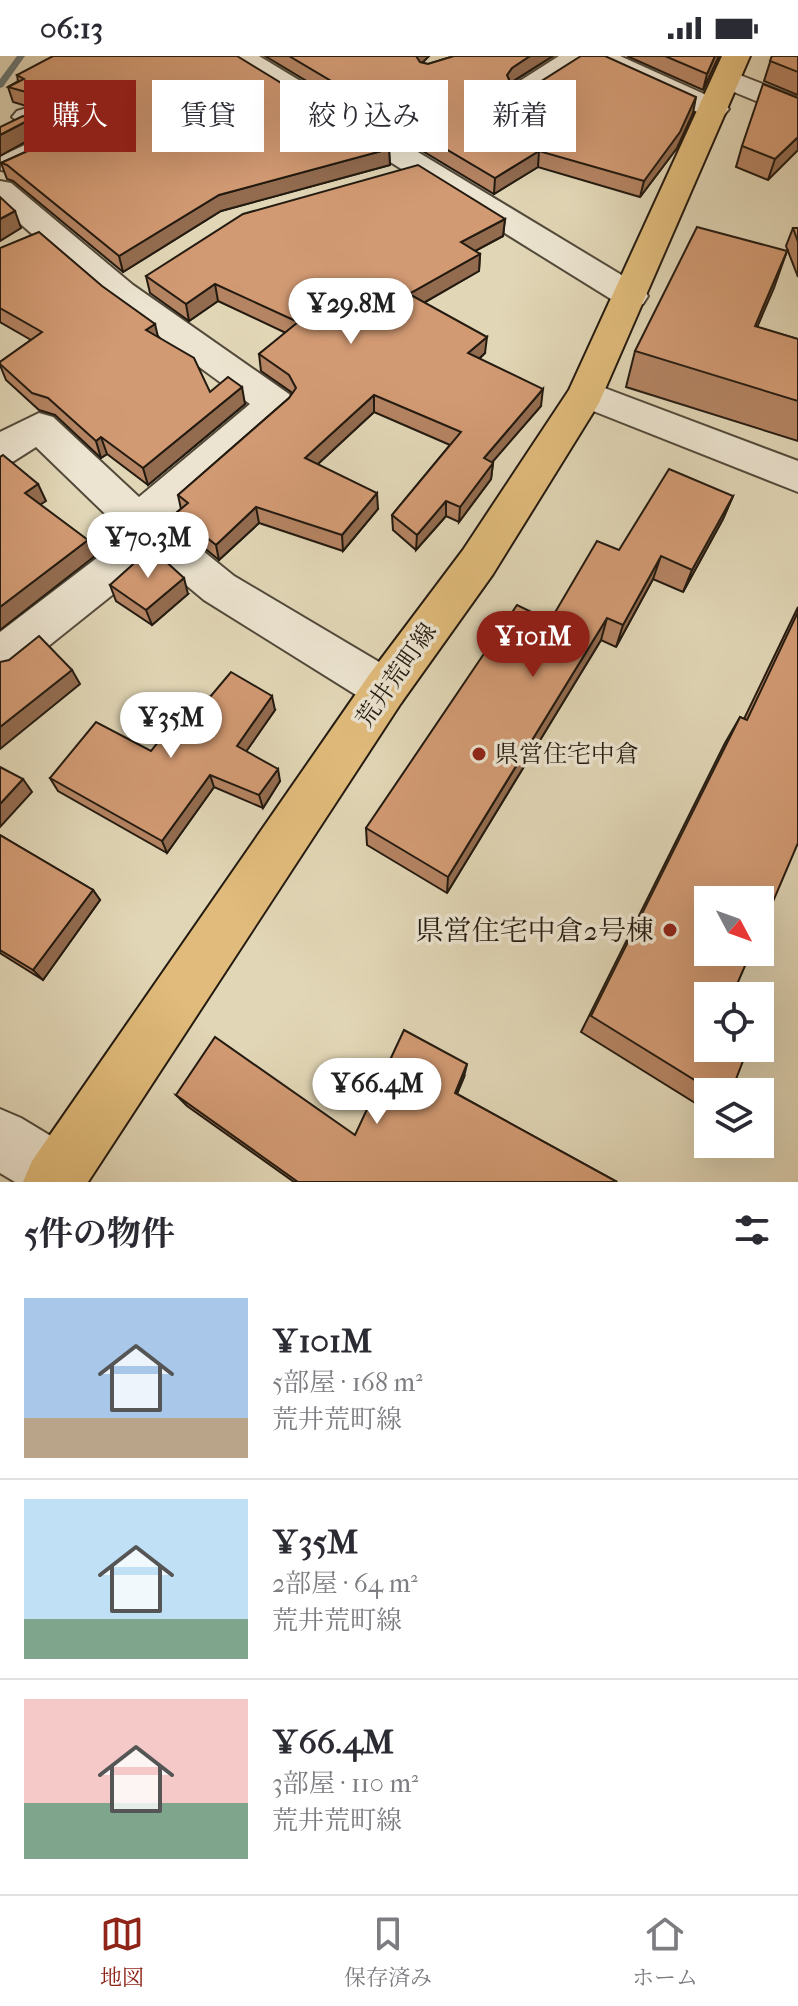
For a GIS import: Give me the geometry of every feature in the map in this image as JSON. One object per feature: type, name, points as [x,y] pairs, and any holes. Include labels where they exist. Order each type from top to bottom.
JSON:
[{"type":"main road","name":"荒井荒町線","points":[[56,1178],[385,689],[478,562],[586,394],[726,82]]},
{"type":"street","points":[[239,56],[631,296]]},
{"type":"street","points":[[541,80],[578,56]]},
{"type":"street","points":[[597,56],[726,82],[798,109]]},
{"type":"street","points":[[0,170],[36,152]]},
{"type":"street","points":[[381,181],[425,168]]},
{"type":"street","points":[[0,190],[36,238],[133,285],[276,403],[147,528],[0,658]]},
{"type":"street","points":[[586,394],[798,477]]},
{"type":"street","points":[[0,451],[39,427],[147,528],[219,588],[385,689]]},
{"type":"street","points":[[0,1139],[56,1178]]},
{"type":"building","points":[[53,56],[237,56],[280,82],[280,152],[378,152],[219,195],[119,256],[1,163],[25,152],[136,152],[136,80],[24,80],[24,91],[8,87],[24,79],[17,75]]},
{"type":"building","points":[[289,56],[416,56],[420,62],[428,64],[454,56],[530,56],[512,68],[507,75],[509,80],[464,80],[464,152],[537,152],[495,178],[448,150],[448,80],[330,80]]},
{"type":"building","points":[[581,56],[605,56],[696,97],[680,132],[644,181],[542,152],[576,152],[576,80],[543,80]]},
{"type":"building","points":[[665,56],[715,56],[707,74]]},
{"type":"building","points":[[772,56],[798,56],[798,72],[770,61]]},
{"type":"building","points":[[763,84],[798,98],[798,137],[775,159],[742,146]]},
{"type":"building","points":[[24,117],[24,123],[0,135],[0,127]]},
{"type":"building","points":[[418,165],[505,219],[461,242],[480,254],[409,294],[487,337],[468,353],[543,389],[484,458],[493,463],[460,507],[446,501],[417,535],[392,515],[461,432],[374,395],[305,458],[377,493],[342,535],[256,507],[216,545],[176,513],[188,503],[178,495],[289,398],[296,388],[289,375],[259,354],[298,322],[215,284],[186,304],[146,276],[243,214]]},
{"type":"building","points":[[0,197],[15,211],[0,219]]},
{"type":"building","points":[[697,227],[787,251],[755,326],[798,339],[798,401],[635,351]]},
{"type":"building","points":[[39,232],[102,286],[155,324],[146,330],[194,358],[210,392],[228,377],[242,387],[143,468],[101,437],[96,441],[48,398],[32,393],[0,364],[42,332],[0,308],[0,248]]},
{"type":"building","points":[[3,455],[38,484],[25,493],[88,540],[0,607],[0,457]]},
{"type":"building","points":[[669,469],[733,496],[692,570],[661,556],[623,625],[607,618],[448,877],[366,828],[517,605],[550,621],[597,541],[619,550]]},
{"type":"building","points":[[151,548],[184,578],[146,610],[110,585]]},
{"type":"building","name":"県営住宅中倉2号棟","points":[[798,612],[798,843],[774,899],[774,886],[694,886],[694,966],[745,966],[738,982],[694,982],[694,1062],[743,1062],[736,1078],[694,1080],[591,1016],[740,717],[747,720]]},
{"type":"building","points":[[39,636],[72,670],[0,727],[0,662],[9,660]]},
{"type":"building","points":[[231,672],[272,696],[237,746],[278,769],[259,795],[210,775],[162,841],[50,778],[96,722],[151,751],[197,693],[210,697]]},
{"type":"building","points":[[0,767],[23,779],[0,804]]},
{"type":"building","points":[[0,835],[93,890],[33,970],[0,950]]},
{"type":"building","points":[[404,1030],[467,1064],[455,1093],[617,1182],[298,1182],[176,1095],[215,1037],[355,1135]]},
{"type":"waterway","points":[[0,85],[21,56]]},
{"type":"place","name":"県営住宅中倉","points":[[479,754]]},
{"type":"place","name":"県営住宅中倉2号棟","points":[[670,930]]}]
